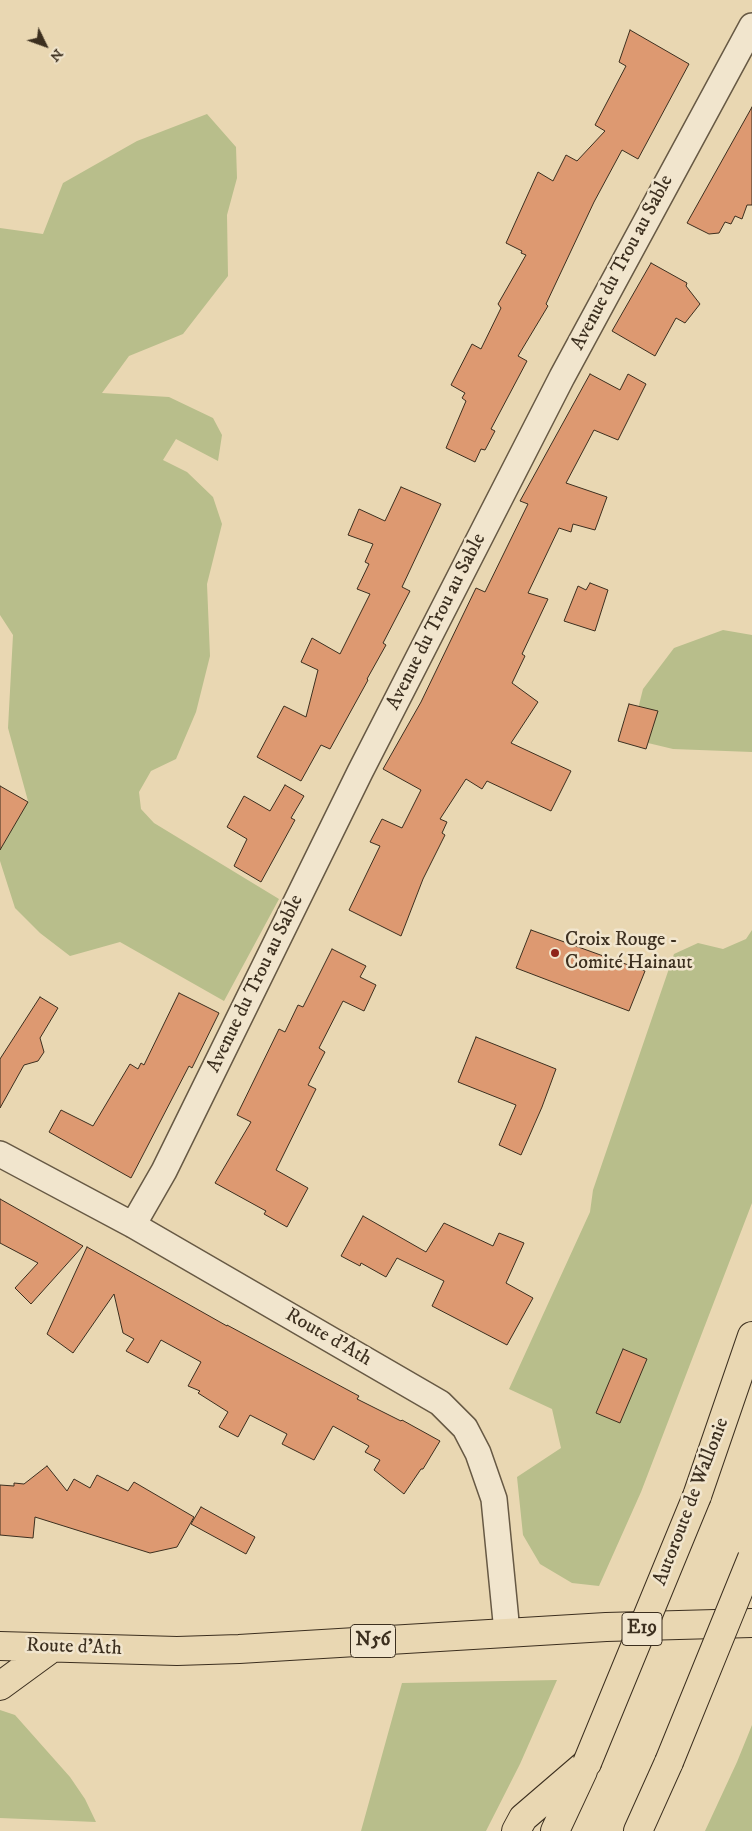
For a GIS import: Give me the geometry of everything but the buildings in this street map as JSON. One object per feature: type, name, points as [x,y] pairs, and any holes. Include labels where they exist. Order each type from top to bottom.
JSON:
[{"type":"main road","name":"Autoroute de Wallonie","points":[[555,1831],[586,1763],[697,1496],[752,1336]]},
{"type":"main road","points":[[638,1831],[669,1762],[752,1558]]},
{"type":"main road","name":"Route d'Ath","points":[[0,1646],[177,1651],[606,1627],[752,1623]]},
{"type":"main road","points":[[0,1686],[52,1648]]},
{"type":"main road","points":[[516,1831],[523,1818],[586,1763]]},
{"type":"street","name":"Avenue du Trou au Sable","points":[[133,1225],[164,1171],[365,764],[562,377],[752,26]]},
{"type":"street","name":"Route d'Ath","points":[[0,1154],[133,1225],[440,1403],[465,1428],[478,1453],[494,1499],[507,1632]]},
{"type":"green space","points":[[207,114],[236,147],[237,178],[227,215],[228,276],[183,334],[129,356],[102,393],[169,397],[213,418],[222,435],[218,461],[176,439],[163,460],[187,472],[213,497],[222,524],[207,584],[210,656],[196,712],[176,759],[151,771],[139,792],[141,809],[154,823],[279,899],[224,1001],[120,942],[70,956],[40,933],[15,908],[0,861],[0,850],[28,801],[8,728],[13,635],[0,615],[0,228],[43,234],[63,183],[137,141]]},
{"type":"green space","points":[[723,630],[752,635],[752,752],[673,749],[648,743],[635,721],[643,689],[674,648]]},
{"type":"green space","points":[[752,930],[752,1203],[641,1492],[599,1586],[572,1583],[540,1564],[523,1535],[517,1477],[561,1448],[552,1409],[509,1389],[590,1212],[593,1190],[674,954],[698,943],[723,949],[746,939]]},
{"type":"green space","points":[[557,1680],[520,1764],[486,1831],[361,1831],[402,1683]]},
{"type":"green space","points":[[0,1710],[15,1715],[70,1777],[85,1799],[96,1822],[0,1818]]},
{"type":"green space","points":[[752,1725],[752,1831],[705,1831],[737,1762]]},
{"type":"place","name":"Croix Rouge - Comité Hainaut","points":[[555,953]]}]
